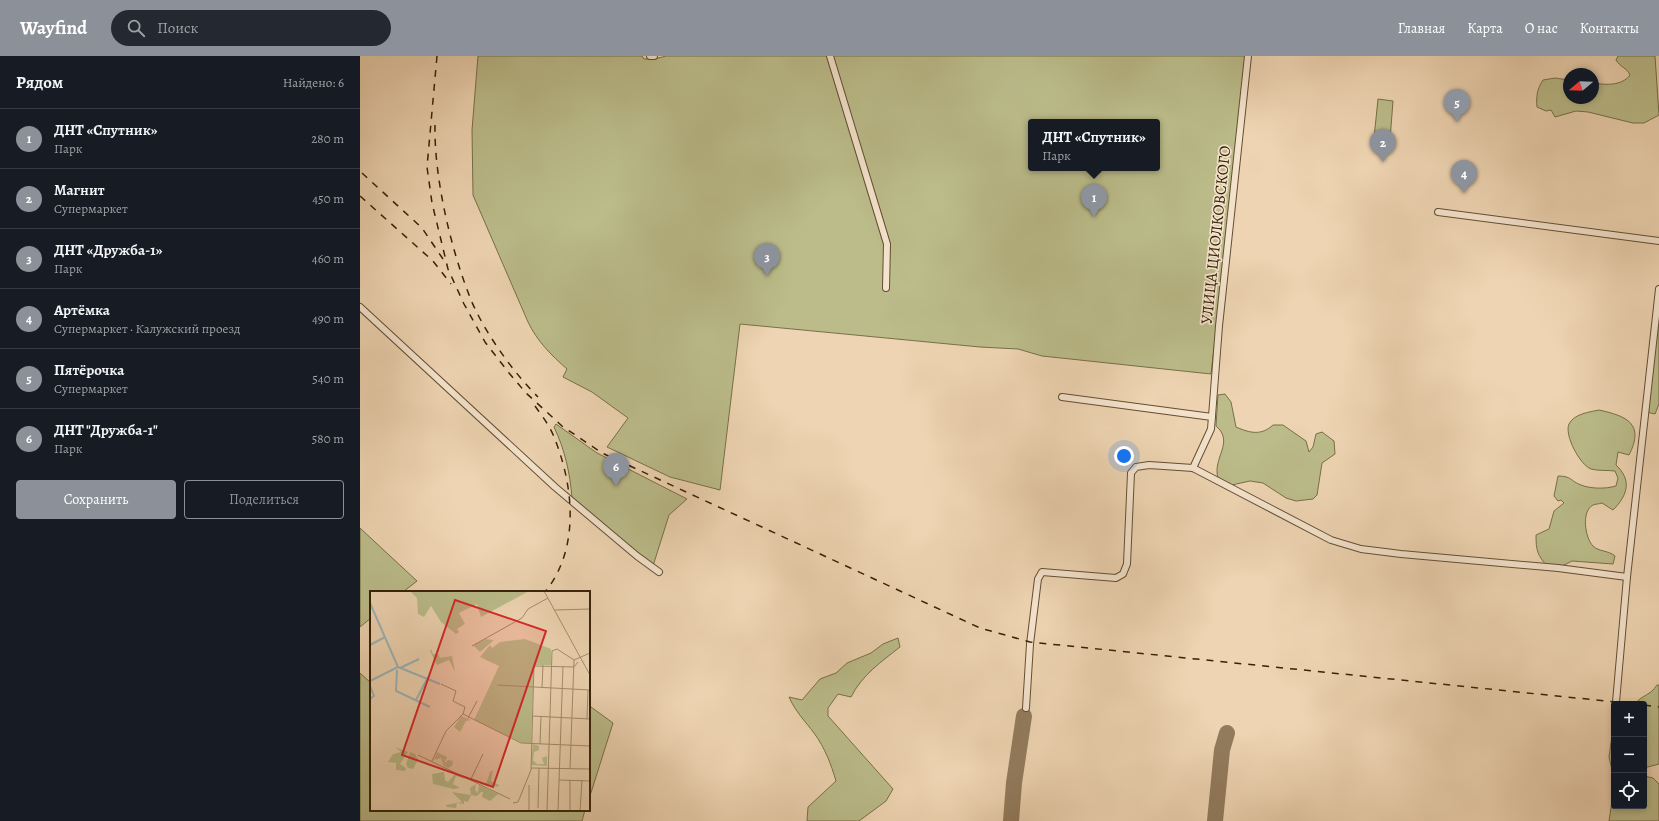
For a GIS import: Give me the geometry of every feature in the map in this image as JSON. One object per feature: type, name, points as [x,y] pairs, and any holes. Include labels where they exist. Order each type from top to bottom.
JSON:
[{"type":"street","points":[[830,56],[887,244],[886,288]]},
{"type":"street","name":"УЛИЦА ЦИОЛКОВСКОГО","points":[[1192,468],[1211,429],[1219,326],[1248,56]]},
{"type":"street","points":[[1438,212],[1659,241]]},
{"type":"street","points":[[1616,701],[1627,577],[1659,289]]},
{"type":"street","points":[[360,307],[554,487],[636,556],[659,572]]},
{"type":"street","points":[[1062,397],[1212,417]]},
{"type":"street","points":[[1026,708],[1030,644],[1038,579],[1042,572],[1116,578],[1123,574],[1127,564],[1131,473],[1136,467],[1148,465],[1192,468],[1331,540],[1361,549],[1400,554],[1558,568],[1627,577]]},
{"type":"green space","points":[[478,56],[642,56],[644,59],[655,59],[666,56],[1247,56],[1211,374],[1042,356],[1018,349],[980,347],[740,324],[720,490],[670,477],[607,447],[628,418],[592,392],[563,377],[567,369],[545,347],[528,322],[473,195],[472,130]]},
{"type":"green space","points":[[1618,56],[1655,56],[1659,115],[1644,123],[1633,123],[1588,112],[1576,111],[1555,117],[1551,110],[1546,111],[1537,107],[1537,93],[1543,80],[1555,78],[1563,79],[1563,104],[1599,104],[1599,84],[1618,83],[1627,79],[1630,75],[1616,60]]},
{"type":"green space","points":[[1378,99],[1393,101],[1390,140],[1374,138]]},
{"type":"green space","points":[[1659,307],[1659,404],[1655,414],[1646,412]]},
{"type":"green space","points":[[1225,394],[1231,402],[1236,427],[1246,431],[1260,432],[1273,425],[1283,425],[1306,441],[1309,452],[1313,447],[1316,434],[1322,432],[1334,441],[1335,454],[1322,463],[1317,495],[1313,499],[1296,501],[1286,498],[1263,483],[1250,481],[1232,485],[1218,478],[1217,471],[1223,438],[1221,432],[1216,426],[1218,395]]},
{"type":"green space","points":[[1599,410],[1618,415],[1625,419],[1634,429],[1635,436],[1629,455],[1618,452],[1616,465],[1624,476],[1626,482],[1625,493],[1622,499],[1613,510],[1602,503],[1593,505],[1589,508],[1586,518],[1586,531],[1590,542],[1595,548],[1615,556],[1613,564],[1572,561],[1558,568],[1548,567],[1541,559],[1538,552],[1536,535],[1549,529],[1554,511],[1564,503],[1561,500],[1558,501],[1554,496],[1558,476],[1566,477],[1577,483],[1594,488],[1616,486],[1618,478],[1615,471],[1594,470],[1587,466],[1578,456],[1569,435],[1569,424],[1574,418],[1582,414]]},
{"type":"green space","points":[[556,424],[597,453],[687,499],[669,515],[653,566],[572,498],[566,462],[554,427]]},
{"type":"green space","points":[[360,528],[417,581],[404,591],[370,591],[370,619],[360,627]]},
{"type":"green space","points":[[898,638],[900,647],[866,675],[855,689],[851,697],[838,694],[828,708],[828,716],[893,789],[886,801],[859,821],[807,821],[808,807],[836,781],[830,762],[821,744],[797,711],[789,697],[802,700],[820,679],[836,673],[847,663],[871,653],[883,644]]},
{"type":"green space","points":[[360,673],[370,682],[370,811],[585,811],[582,821],[360,821]]},
{"type":"green space","points":[[1657,685],[1659,685],[1659,764],[1647,767],[1647,701],[1638,701]]},
{"type":"green space","points":[[591,707],[613,723],[590,796]]},
{"type":"green space","points":[[1611,743],[1611,766],[1609,757]]},
{"type":"green space","points":[[1647,777],[1653,778],[1659,784],[1659,821],[1609,821],[1611,808],[1647,809]]},
{"type":"taxiway","points":[[1011,821],[1014,783],[1024,716]]},
{"type":"taxiway","points":[[1215,821],[1222,750],[1227,733]]},
{"type":"railway","points":[[437,56],[427,167],[432,203],[448,269],[464,304],[485,342],[509,373],[526,393],[562,426],[602,453],[980,628],[1030,642],[1611,702]]},
{"type":"railway","points":[[435,125],[437,168],[445,214],[457,259],[471,300],[484,326],[500,352],[538,397]]},
{"type":"railway","points":[[362,173],[422,228],[443,259]]},
{"type":"railway","points":[[360,196],[433,261],[451,284]]},
{"type":"railway","points":[[535,406],[554,437],[561,456],[569,496],[569,537],[564,557],[556,575],[546,591]]},
{"type":"railway","points":[[1647,705],[1659,707]]},
{"type":"place","name":"Пятёрочка","points":[[1457,122]]},
{"type":"place","name":"Магнит","points":[[1383,162]]},
{"type":"place","name":"Артёмка","points":[[1464,193]]},
{"type":"place","name":"ДНТ «Спутник»","points":[[1094,217]]},
{"type":"place","name":"ДНТ «Дружба-1»","points":[[767,276]]},
{"type":"place","name":"ДНТ \"Дружба-1\"","points":[[616,486]]}]
